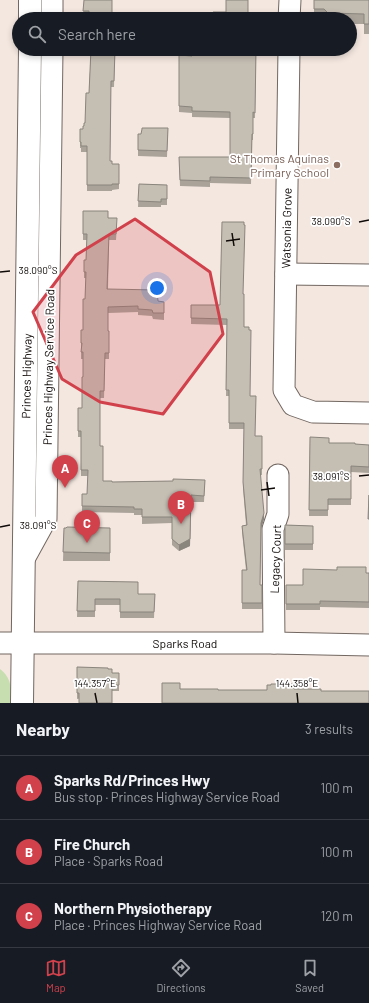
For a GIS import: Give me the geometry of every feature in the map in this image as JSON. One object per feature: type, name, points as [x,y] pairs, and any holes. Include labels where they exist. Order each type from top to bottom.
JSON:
[{"type":"highway","points":[[30,0],[30,12]]},
{"type":"highway","name":"Princes Highway","points":[[22,703],[30,56]]},
{"type":"street","points":[[52,0],[52,12]]},
{"type":"street","points":[[290,0],[290,12]]},
{"type":"street","name":"Princes Highway Service Road","points":[[24,559],[46,519],[52,56]]},
{"type":"street","name":"Watsonia Grove","points":[[289,56],[284,390],[293,405],[313,412],[369,413]]},
{"type":"street","points":[[286,274],[369,275]]},
{"type":"street","name":"Legacy Court","points":[[274,644],[273,529],[278,514],[278,475]]},
{"type":"street","name":"Sparks Road","points":[[0,643],[369,645]]},
{"type":"highlighted area","points":[[135,219],[210,272],[223,334],[163,414],[100,402],[62,379],[33,312],[76,255]]},
{"type":"green space","points":[[0,669],[9,680],[12,703],[0,703]]},
{"type":"building","points":[[84,0],[112,0],[112,12],[83,11]]},
{"type":"building","points":[[226,0],[248,0],[248,12],[226,12]]},
{"type":"building","points":[[314,0],[369,0],[369,24],[364,24],[364,14],[357,14],[357,12],[327,12],[324,9],[314,9]]},
{"type":"building","points":[[91,56],[115,56],[114,81],[111,81],[110,161],[112,161],[112,164],[119,164],[119,184],[87,185],[87,146],[81,146],[80,129],[83,129],[85,123],[86,93],[89,93]]},
{"type":"building","points":[[179,56],[256,56],[255,113],[253,112],[251,178],[210,177],[210,181],[180,180],[179,157],[230,157],[230,112],[192,111],[192,107],[179,106]]},
{"type":"building","points":[[142,128],[168,128],[167,151],[138,150],[138,134],[141,134]]},
{"type":"building","points":[[139,184],[167,185],[167,199],[161,199],[161,202],[138,201]]},
{"type":"building","points":[[83,211],[108,211],[108,218],[117,218],[116,234],[109,234],[107,289],[157,290],[158,301],[164,302],[164,313],[153,313],[152,310],[138,309],[138,306],[108,307],[109,353],[105,353],[104,391],[100,391],[100,446],[103,446],[103,481],[173,481],[173,479],[205,480],[204,496],[191,495],[190,539],[179,545],[172,539],[172,517],[142,517],[142,509],[134,509],[134,507],[82,506],[82,494],[87,494],[88,470],[81,470],[81,431],[78,431],[78,408],[82,408],[83,352],[81,352],[81,330],[83,330],[83,299],[85,299],[86,272],[84,272],[84,260],[86,260],[87,234],[83,234]]},
{"type":"building","points":[[222,222],[244,222],[245,225],[243,294],[244,327],[249,327],[249,330],[251,330],[250,396],[256,396],[255,436],[262,436],[262,469],[260,469],[264,513],[261,523],[260,585],[262,585],[262,603],[242,603],[242,570],[247,570],[242,526],[247,525],[243,482],[244,423],[229,423],[229,390],[226,390],[227,319],[191,318],[191,305],[220,305]]},
{"type":"building","points":[[310,437],[329,438],[329,443],[355,443],[369,445],[369,467],[351,466],[351,499],[328,499],[328,510],[309,510]]},
{"type":"building","points":[[369,495],[369,519],[368,519]]},
{"type":"building","points":[[285,525],[313,526],[313,544],[285,544]]},
{"type":"building","points":[[64,528],[110,528],[110,553],[63,552]]},
{"type":"building","points":[[337,567],[366,567],[366,573],[369,573],[369,602],[320,601],[320,604],[286,604],[286,585],[303,585],[303,569],[337,570]]},
{"type":"building","points":[[78,581],[138,582],[138,594],[155,594],[154,612],[120,612],[120,599],[95,599],[95,611],[77,611]]},
{"type":"building","points":[[77,667],[108,668],[112,669],[112,673],[119,673],[119,685],[112,685],[112,703],[79,703],[79,693],[77,693]]},
{"type":"building","points":[[162,683],[180,683],[180,689],[267,690],[267,685],[271,684],[294,684],[294,689],[321,689],[321,691],[369,691],[369,703],[162,703]]},
{"type":"place","name":"St Thomas Aquinas Primary School","points":[[337,165]]},
{"type":"place","name":"Sparks Rd/Princes Hwy","points":[[65,488]]},
{"type":"place","name":"Fire Church","points":[[181,524]]},
{"type":"place","name":"Northern Physiotherapy","points":[[87,543]]}]
